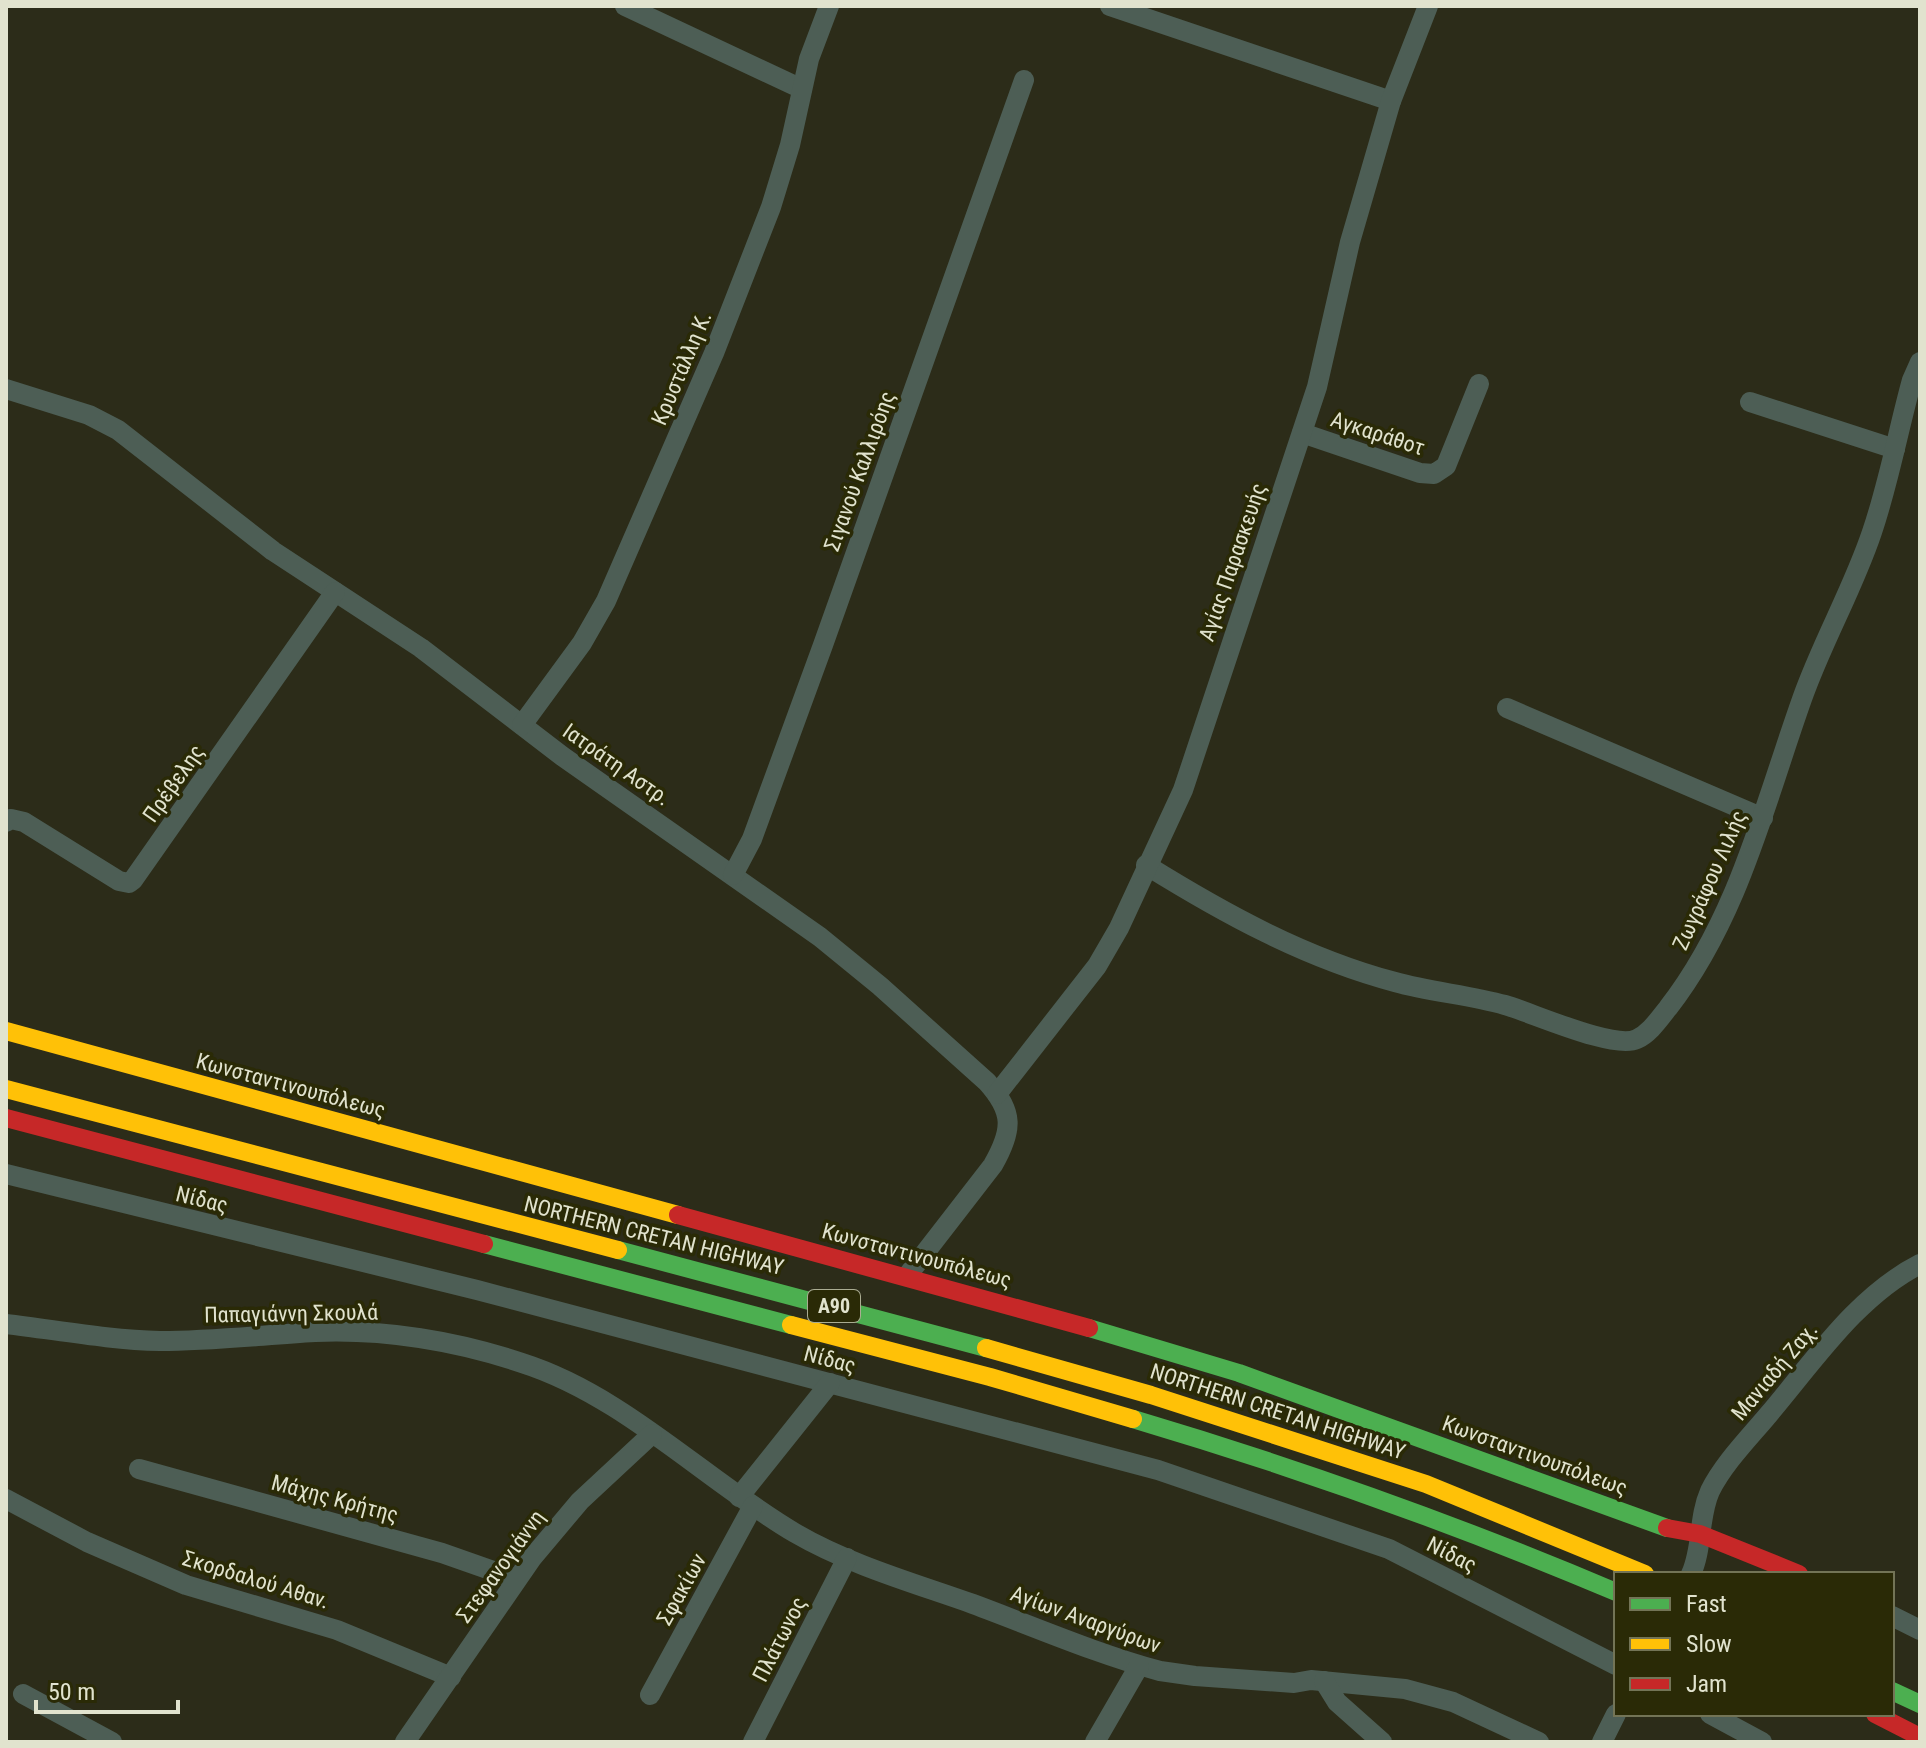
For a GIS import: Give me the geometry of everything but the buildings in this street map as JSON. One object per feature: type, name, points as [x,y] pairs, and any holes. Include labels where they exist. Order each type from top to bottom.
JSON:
[{"type":"main road","name":"Κωνσταντινουπόλεως","points":[[6,1031],[1149,1344],[1239,1373],[1657,1526],[1700,1534],[1794,1572]]},
{"type":"main road","name":"NORTHERN CRETAN HIGHWAY","points":[[6,1089],[405,1196],[892,1321],[1151,1395],[1426,1484],[1640,1572]]},
{"type":"main road","name":"Α90","points":[[6,1118],[990,1377],[1264,1459],[1428,1518],[1614,1591]]},
{"type":"main road","points":[[1894,1692],[1920,1704]]},
{"type":"main road","points":[[1879,1716],[1920,1737]]},
{"type":"street","points":[[625,6],[802,89]]},
{"type":"street","name":"Κρυστάλλη Κ.","points":[[522,725],[582,643],[623,565],[753,256],[790,145],[809,59],[829,6]]},
{"type":"street","points":[[1110,6],[1391,101]]},
{"type":"street","name":"Αγίας Παρασκευής","points":[[997,1094],[1097,966],[1119,928],[1183,790],[1317,387],[1350,242],[1391,101],[1428,6]]},
{"type":"street","name":"Σιγανού Καλλιρόης","points":[[733,875],[752,839],[1024,80]]},
{"type":"street","name":"Ζωγράφου Λιλής","points":[[1146,865],[1239,921],[1347,968],[1414,987],[1504,1005],[1608,1040],[1628,1042],[1638,1039],[1650,1029],[1699,965],[1724,913],[1763,818],[1815,664],[1873,531],[1912,380],[1920,362]]},
{"type":"street","name":"Αγκαράθοτ","points":[[1302,433],[1420,473],[1434,474],[1446,466],[1479,384]]},
{"type":"street","name":"Ιατράτη Αστρ.","points":[[6,389],[89,415],[118,430],[263,543],[421,648],[522,725],[858,968],[948,1046],[997,1094]]},
{"type":"street","points":[[1750,402],[1895,449]]},
{"type":"street","name":"Πρέβελης","points":[[6,822],[11,819],[24,822],[112,878],[129,883],[146,865],[335,592]]},
{"type":"street","points":[[1507,708],[1763,818]]},
{"type":"street","points":[[907,1276],[1001,1151],[1009,1113],[997,1094]]},
{"type":"street","name":"Νίδας","points":[[6,1174],[477,1290],[1158,1470],[1389,1549],[1614,1664]]},
{"type":"street","name":"Μανιαδή Ζαχ.","points":[[1692,1572],[1699,1557],[1700,1534],[1711,1491],[1730,1461],[1847,1320],[1887,1285],[1920,1264]]},
{"type":"street","name":"Παπαγιάννη Σκουλά","points":[[6,1324],[141,1340],[316,1332],[367,1332],[425,1340],[501,1357],[546,1372],[582,1389],[652,1434]]},
{"type":"street","name":"Σφακίων","points":[[650,1695],[746,1502],[830,1383]]},
{"type":"street","name":"Αγίων Αναργύρων","points":[[652,1434],[746,1502],[795,1533],[847,1558],[1139,1666],[1195,1676],[1294,1683],[1324,1681],[1384,1686],[1429,1694],[1461,1705],[1539,1742]]},
{"type":"street","name":"Στεφανογιάννη","points":[[405,1742],[516,1579],[580,1501],[652,1434]]},
{"type":"street","name":"Μάχης Κρήτης","points":[[139,1469],[442,1553],[516,1579]]},
{"type":"street","name":"Σκορδαλού Αθαν.","points":[[6,1499],[87,1542],[186,1585],[233,1601],[309,1620],[451,1677]]},
{"type":"street","name":"Πλάτωνος","points":[[753,1742],[847,1558]]},
{"type":"street","points":[[1894,1617],[1920,1630]]},
{"type":"street","points":[[1095,1742],[1139,1666]]},
{"type":"street","points":[[1324,1681],[1337,1702],[1382,1742]]},
{"type":"street","points":[[23,1694],[112,1742]]},
{"type":"street","points":[[1602,1742],[1615,1716]]},
{"type":"street","points":[[1714,1716],[1762,1742]]},
{"type":"traffic: fast","points":[[484,1244],[791,1325]]},
{"type":"traffic: fast","points":[[618,1250],[986,1348]]},
{"type":"traffic: fast","points":[[1089,1328],[1239,1373],[1667,1528]]},
{"type":"traffic: fast","points":[[1133,1419],[1377,1499],[1614,1591]]},
{"type":"traffic: fast","points":[[1894,1692],[1920,1704]]},
{"type":"traffic: slow","points":[[6,1031],[678,1215]]},
{"type":"traffic: slow","points":[[6,1089],[618,1250]]},
{"type":"traffic: slow","points":[[791,1325],[990,1377],[1133,1419]]},
{"type":"traffic: slow","points":[[986,1348],[1151,1395],[1426,1484],[1640,1572]]},
{"type":"traffic: jam","points":[[6,1118],[484,1244]]},
{"type":"traffic: jam","points":[[678,1215],[1089,1328]]},
{"type":"traffic: jam","points":[[1667,1528],[1700,1534],[1794,1572]]},
{"type":"traffic: jam","points":[[1879,1716],[1920,1737]]}]
